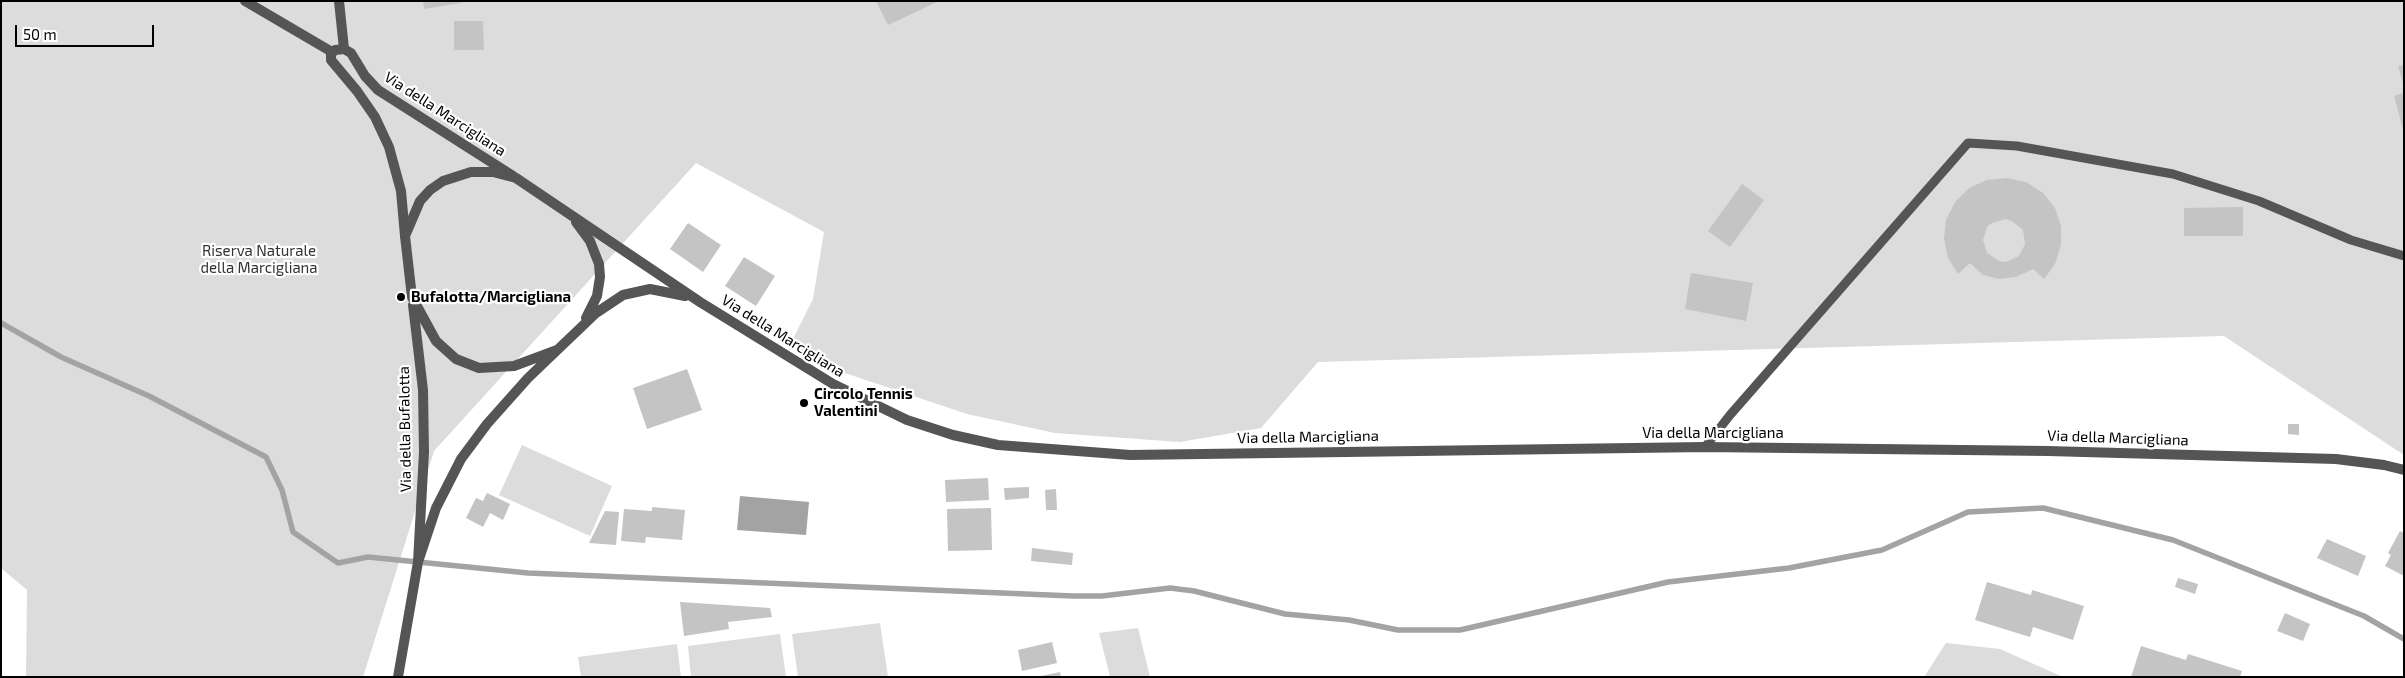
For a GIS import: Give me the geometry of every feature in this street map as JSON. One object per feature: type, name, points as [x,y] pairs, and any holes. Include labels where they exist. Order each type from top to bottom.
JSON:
[{"type":"street","points":[[245,1],[332,52]]},
{"type":"street","points":[[332,52],[337,49],[344,49],[339,1]]},
{"type":"street","name":"Via della Marcigliana","points":[[344,49],[355,58],[374,87],[516,178],[700,302],[821,378],[871,404],[938,431],[998,445],[1130,455],[1705,447],[2048,451],[2336,459],[2384,465],[2404,470]]},
{"type":"street","points":[[332,52],[331,60],[358,91],[375,117],[389,148],[401,191],[404,236]]},
{"type":"street","points":[[404,236],[420,201],[430,190],[443,181],[456,175],[482,171],[516,178]]},
{"type":"street","points":[[568,213],[590,241],[599,264],[597,296],[581,328]]},
{"type":"street","name":"Via della Bufalotta","points":[[398,677],[418,562],[424,452],[423,390],[404,236]]},
{"type":"street","name":"Via della Bufalotta","points":[[418,562],[436,508],[461,459],[497,412],[557,350],[609,303],[623,295],[641,289],[669,291],[700,302]]},
{"type":"street","points":[[412,297],[436,341],[446,352],[467,365],[492,368],[514,366],[557,350]]},
{"type":"lane","points":[[1705,447],[1736,408],[1968,143],[2017,146],[2173,174],[2259,201],[2351,240],[2404,256]]},
{"type":"green space","name":"Riserva Naturale della Marcigliana","points":[[1,1],[2404,1],[2404,455],[2224,336],[1318,362],[1261,428],[1180,442],[1055,433],[967,414],[827,367],[791,343],[813,299],[824,232],[696,163],[434,451],[363,677],[26,677],[27,590],[1,568]]},
{"type":"green space","points":[[522,445],[612,486],[590,536],[499,495]]},
{"type":"green space","points":[[880,623],[888,677],[798,677],[792,634]]},
{"type":"green space","points":[[1138,628],[1150,677],[1110,677],[1099,633]]},
{"type":"green space","points":[[780,634],[786,677],[691,677],[688,646]]},
{"type":"green space","points":[[1946,643],[2000,649],[2063,677],[1924,677]]},
{"type":"green space","points":[[677,644],[681,677],[581,677],[578,657]]},
{"type":"shaded area","points":[[740,496],[809,502],[806,535],[737,530]]},
{"type":"building","points":[[423,1],[460,1],[461,3],[424,9]]},
{"type":"building","points":[[876,1],[939,1],[888,25]]},
{"type":"building","points":[[454,21],[483,21],[484,50],[454,50]]},
{"type":"building","points":[[2404,65],[2404,83],[2403,83],[2398,66]]},
{"type":"building","points":[[2404,93],[2404,129],[2403,129],[2394,96]]},
{"type":"building","points":[[2007,178],[2026,182],[2043,193],[2055,208],[2061,226],[2061,245],[2055,264],[2044,279],[2033,269],[2016,277],[1999,279],[1983,275],[1970,263],[1958,274],[1948,258],[1944,239],[1946,220],[1955,202],[1969,188],[1987,180]],"holes":[[[2006,219],[2012,221],[2023,230],[2025,244],[2019,256],[2006,262],[1999,261],[1987,253],[1983,240],[1987,227],[1992,223]]]},
{"type":"building","points":[[1742,184],[1764,200],[1730,247],[1708,231]]},
{"type":"building","points":[[2243,207],[2243,236],[2184,236],[2184,208]]},
{"type":"building","points":[[688,223],[721,245],[703,272],[670,249]]},
{"type":"building","points":[[744,257],[775,276],[756,306],[725,286]]},
{"type":"building","points":[[1691,273],[1753,283],[1746,321],[1685,309]]},
{"type":"building","points":[[687,369],[702,410],[647,429],[633,388]]},
{"type":"building","points":[[2288,424],[2299,424],[2299,435],[2288,434]]},
{"type":"building","points":[[988,478],[989,500],[946,502],[945,480]]},
{"type":"building","points":[[1029,487],[1029,498],[1005,500],[1004,488]]},
{"type":"building","points":[[1056,489],[1057,510],[1046,510],[1045,490]]},
{"type":"building","points":[[487,493],[510,504],[503,520],[490,513],[483,527],[466,518],[476,498],[483,501]]},
{"type":"building","points":[[652,507],[685,510],[682,540],[646,537],[645,543],[621,541],[624,509],[652,511]]},
{"type":"building","points":[[991,508],[992,550],[948,551],[947,509]]},
{"type":"building","points":[[605,511],[619,512],[616,545],[589,543]]},
{"type":"building","points":[[2400,531],[2404,533],[2404,576],[2385,566],[2391,555],[2388,553]]},
{"type":"building","points":[[2327,539],[2366,556],[2358,576],[2317,558]]},
{"type":"building","points":[[1032,548],[1073,553],[1072,565],[1031,561]]},
{"type":"building","points":[[2178,578],[2198,584],[2195,594],[2175,587]]},
{"type":"building","points":[[1987,582],[2031,595],[2032,590],[2084,606],[2073,640],[2033,627],[2030,637],[1975,620]]},
{"type":"building","points":[[680,602],[770,608],[772,617],[728,622],[729,629],[684,636]]},
{"type":"building","points":[[2285,613],[2310,624],[2303,641],[2277,631]]},
{"type":"building","points":[[1052,642],[1057,663],[1022,671],[1018,650]]},
{"type":"building","points":[[2141,646],[2186,660],[2188,654],[2242,671],[2240,677],[2131,677]]},
{"type":"building","points":[[1060,672],[1061,677],[1041,677],[1041,676]]},
{"type":"waterway","points":[[1,323],[61,357],[149,396],[266,457],[282,490],[293,532],[338,563],[368,557],[528,573],[1073,596],[1102,596],[1170,588],[1194,591],[1285,614],[1349,620],[1398,630],[1460,630],[1668,582],[1789,568],[1882,550],[1968,512],[2043,508],[2173,540],[2364,616],[2404,639]]},
{"type":"place","name":"Bufalotta/Marcigliana","points":[[401,297]]},
{"type":"place","name":"Circolo Tennis Valentini","points":[[804,403]]}]
